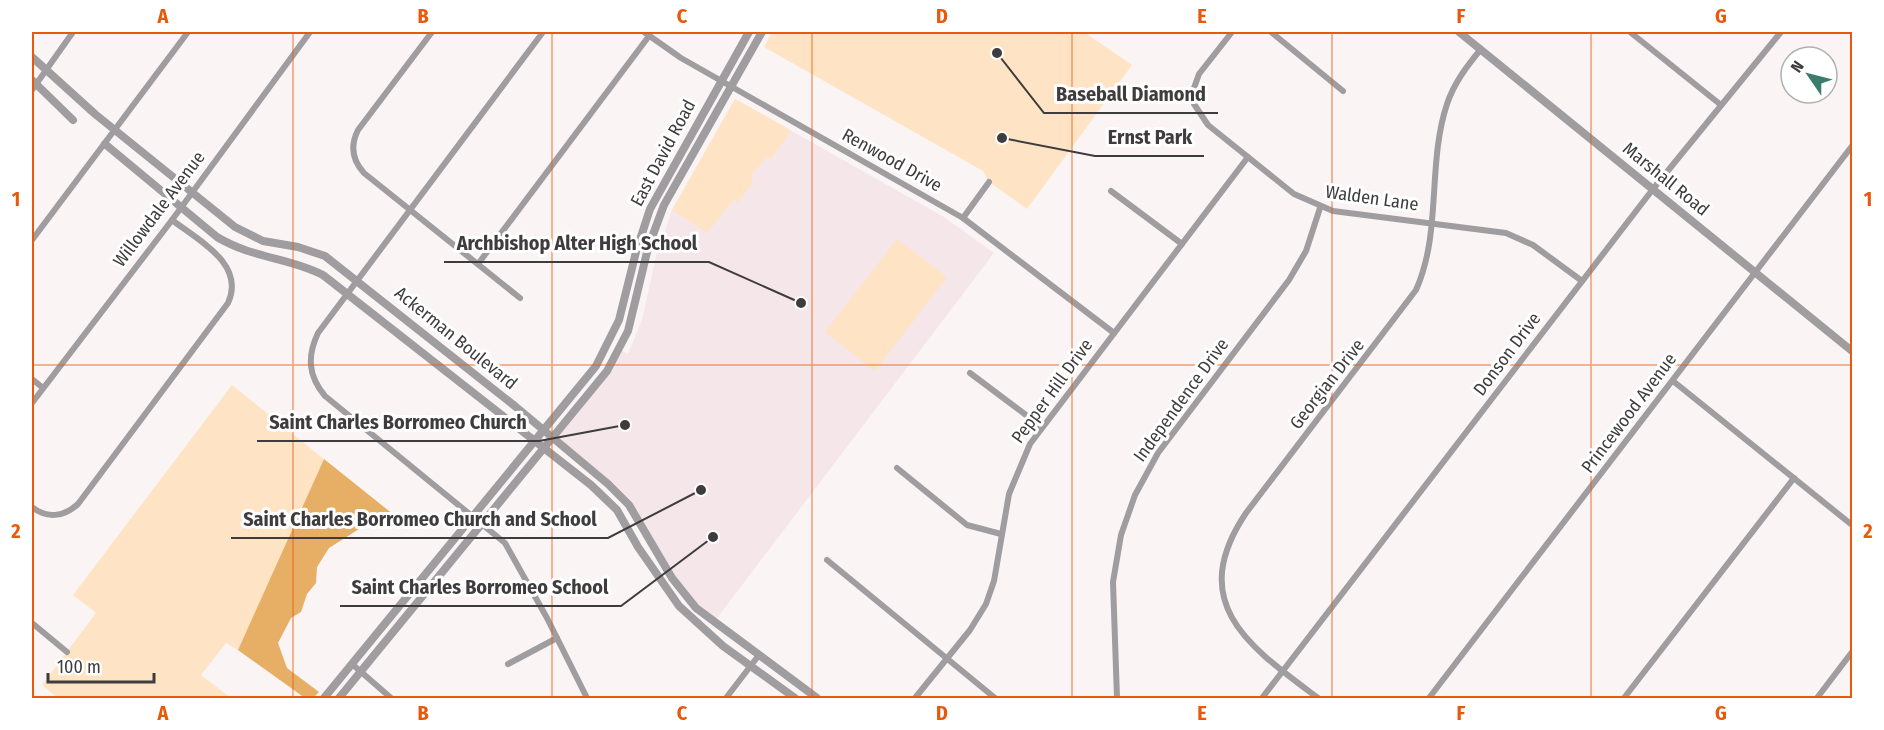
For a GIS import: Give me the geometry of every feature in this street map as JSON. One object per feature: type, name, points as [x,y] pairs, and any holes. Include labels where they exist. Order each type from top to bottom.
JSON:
[{"type":"street","points":[[73,32],[33,85],[73,120]]},
{"type":"street","points":[[32,240],[188,32]]},
{"type":"street","name":"Willowdale Avenue","points":[[32,404],[172,220],[190,192],[310,32]]},
{"type":"street","points":[[432,32],[358,130],[353,152],[364,173],[520,298]]},
{"type":"street","points":[[543,32],[347,293],[313,343],[311,370],[319,389],[338,408],[475,515],[512,552],[587,699]]},
{"type":"street","name":"East David Road","points":[[326,699],[352,664],[596,366],[609,344],[623,309],[636,252],[650,209],[749,32]]},
{"type":"street","name":"East David Road","points":[[339,699],[545,449],[588,395],[619,350],[635,309],[648,248],[658,220],[762,32]]},
{"type":"street","name":"Walden Lane","points":[[1232,32],[1199,74],[1193,91],[1194,104],[1204,121],[1294,194],[1320,208],[1490,229],[1519,238],[1548,255],[1582,281]]},
{"type":"street","points":[[1271,32],[1343,91]]},
{"type":"street","name":"Marshall Road","points":[[1459,32],[1852,351]]},
{"type":"street","points":[[1630,32],[1721,105]]},
{"type":"street","name":"Donson Drive","points":[[1262,699],[1653,189],[1781,32]]},
{"type":"street","points":[[478,264],[646,34]]},
{"type":"street","name":"Renwood Drive","points":[[646,34],[681,58],[963,218],[1114,333]]},
{"type":"street","name":"Georgian Drive","points":[[1318,699],[1246,641],[1227,609],[1223,569],[1230,540],[1246,513],[1407,304],[1426,263],[1446,106],[1458,81],[1481,49]]},
{"type":"street","name":"Ackerman Boulevard","points":[[32,57],[114,131],[190,192],[250,236],[314,251],[357,279],[553,439],[629,505],[672,578],[696,608],[817,699]]},
{"type":"street","name":"Ackerman Boulevard","points":[[105,144],[217,237],[236,248],[268,259],[308,267],[323,275],[545,449],[617,510],[638,547],[679,606],[723,646],[795,699]]},
{"type":"street","name":"Princewood Avenue","points":[[1429,699],[1852,146]]},
{"type":"street","name":"Pepper Hill Drive","points":[[915,699],[970,630],[986,604],[994,581],[1001,534],[1014,476],[1042,427],[1248,157]]},
{"type":"street","points":[[963,218],[989,182]]},
{"type":"street","points":[[1111,190],[1182,244]]},
{"type":"street","name":"Independence Drive","points":[[1118,699],[1113,582],[1121,535],[1135,495],[1158,453],[1298,266],[1320,208]]},
{"type":"street","points":[[32,507],[52,516],[68,513],[78,504],[228,303],[233,288],[231,273],[221,259],[172,220]]},
{"type":"street","points":[[970,373],[1042,427]]},
{"type":"street","points":[[32,379],[43,388]]},
{"type":"street","points":[[1673,381],[1852,525]]},
{"type":"street","points":[[897,468],[967,525],[1001,534]]},
{"type":"street","points":[[1624,699],[1794,478]]},
{"type":"street","points":[[827,560],[994,699]]},
{"type":"street","points":[[32,623],[67,652]]},
{"type":"street","points":[[508,664],[557,638]]},
{"type":"street","points":[[1817,699],[1852,652]]},
{"type":"street","points":[[726,699],[759,655]]},
{"type":"street","points":[[352,664],[360,674],[391,699]]},
{"type":"street","points":[[326,699],[346,679],[360,674]]},
{"type":"shaded area","points":[[772,32],[1084,32],[1132,65],[1027,209],[989,182],[983,171],[764,47]]},
{"type":"shaded area","points":[[735,99],[944,217],[994,253],[714,622],[672,578],[634,512],[553,439],[619,349],[628,354],[642,320],[656,256],[672,210]]},
{"type":"shaded area","points":[[735,99],[789,129],[789,134],[770,160],[768,156],[751,175],[753,183],[737,203],[734,199],[707,233],[672,210]]},
{"type":"shaded area","points":[[897,239],[947,277],[875,371],[825,332]]},
{"type":"shaded area","points":[[232,385],[324,459],[238,650],[226,643],[201,675],[231,698],[58,698],[42,685],[96,613],[73,595]]},
{"type":"shaded area","points":[[324,459],[409,527],[402,528],[384,519],[359,529],[329,548],[317,567],[316,583],[307,594],[301,612],[291,618],[278,643],[287,668],[319,692],[313,698],[305,698],[238,650]]},
{"type":"place","name":"Baseball Diamond","points":[[997,53]]},
{"type":"place","name":"Ernst Park","points":[[1002,138]]},
{"type":"place","name":"Archbishop Alter High School","points":[[801,303]]},
{"type":"place","name":"Saint Charles Borromeo Church","points":[[625,425]]},
{"type":"place","name":"Saint Charles Borromeo Church and School","points":[[701,490]]},
{"type":"place","name":"Saint Charles Borromeo School","points":[[713,537]]}]
